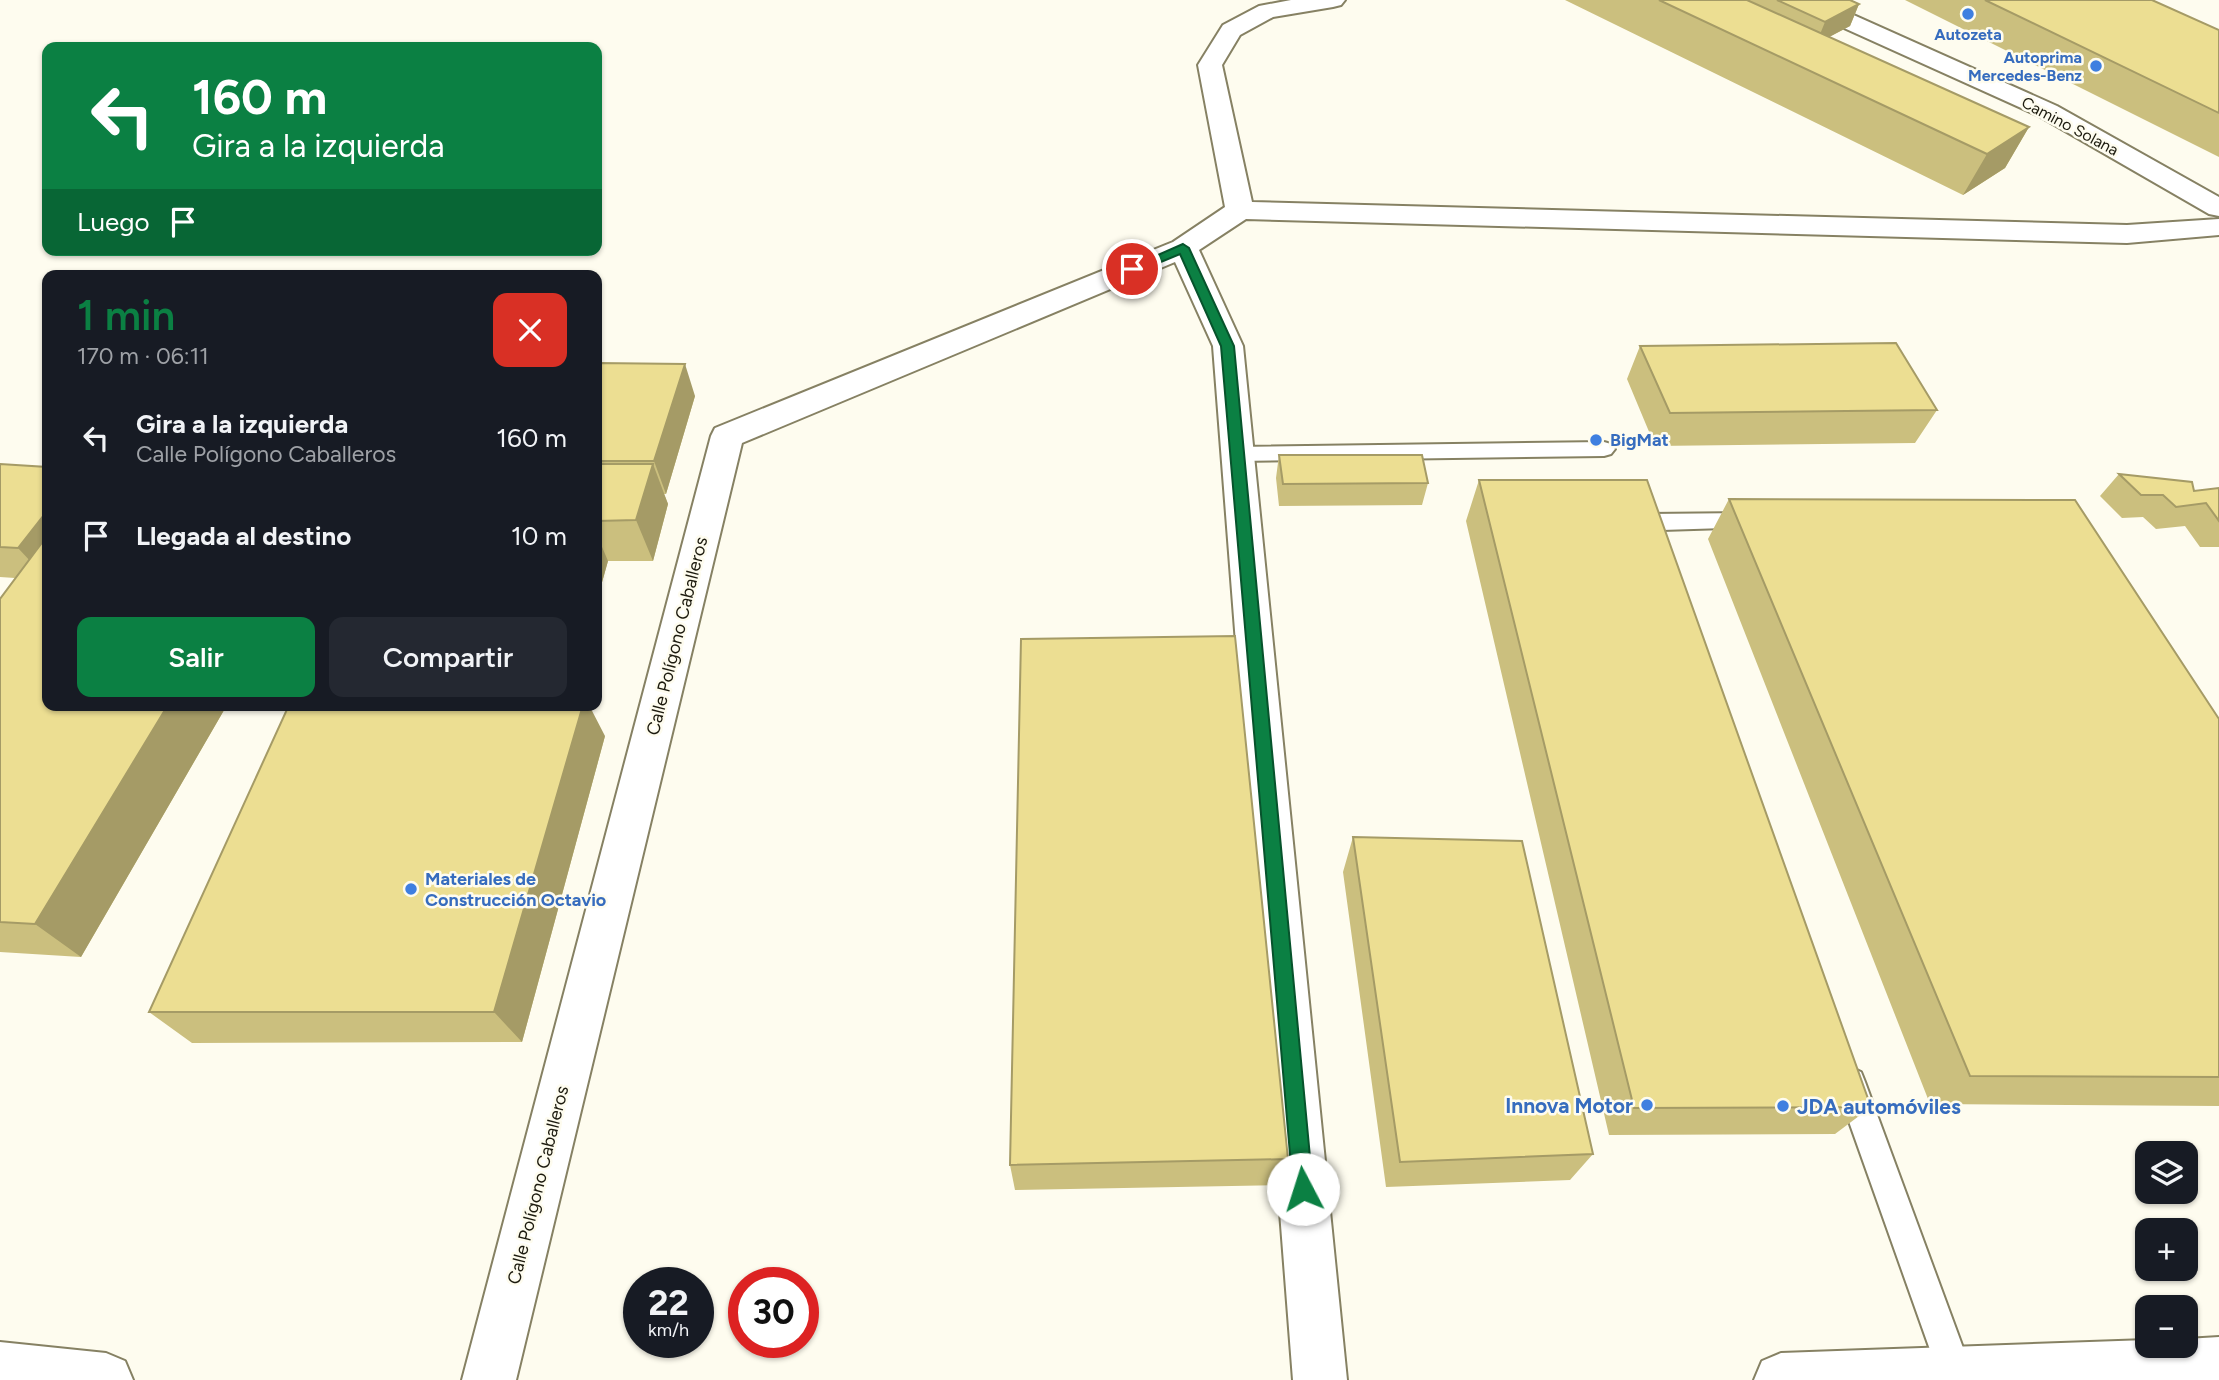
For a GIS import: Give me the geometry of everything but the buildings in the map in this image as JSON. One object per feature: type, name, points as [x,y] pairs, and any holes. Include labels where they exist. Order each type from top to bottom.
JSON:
[{"type":"main road","points":[[1333,0],[1267,11],[1231,30],[1210,65],[1240,210],[2127,234],[2219,227]]},
{"type":"main road","name":"Camino Solana","points":[[1801,0],[2048,111],[2219,208]]},
{"type":"main road","name":"Calle Polígono Caballeros","points":[[489,1380],[727,436],[1183,248],[1240,210]]},
{"type":"main road","points":[[1183,248],[1228,346],[1320,1380]]},
{"type":"main road","points":[[1781,1380],[2219,1364]]},
{"type":"main road","points":[[0,1369],[106,1380]]},
{"type":"lane","points":[[1237,453],[1604,449]]},
{"type":"lane","points":[[1662,561],[1648,522],[1774,521]]},
{"type":"lane","points":[[1842,1060],[1956,1375]]},
{"type":"place","name":"Autozeta","points":[[1968,14]]},
{"type":"place","name":"Autoprima Mercedes-Benz","points":[[2096,66]]},
{"type":"place","name":"BigMat","points":[[1596,440]]},
{"type":"place","name":"Materiales de Construcción Octavio","points":[[411,889]]},
{"type":"place","name":"Innova Motor","points":[[1647,1105]]},
{"type":"place","name":"JDA automóviles","points":[[1783,1106]]},
{"type":"route","points":[[1132,269],[1183,248],[1228,346],[1303,1189]]}]
